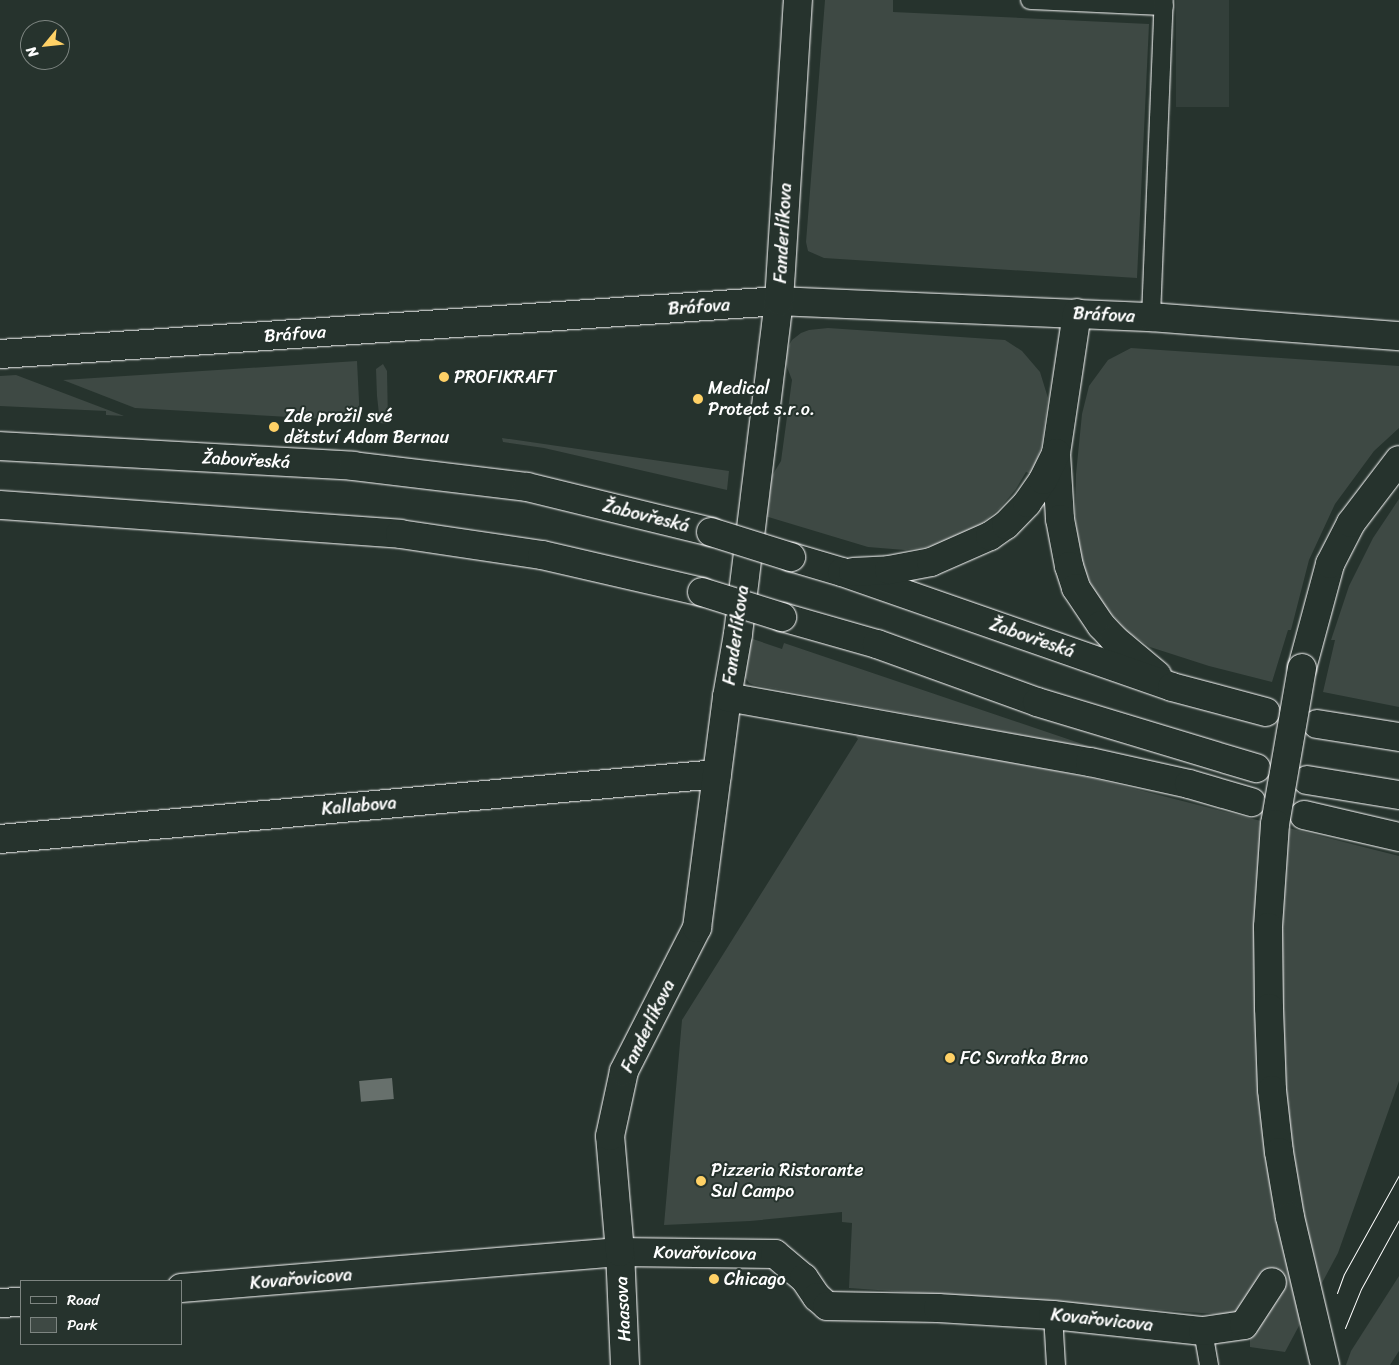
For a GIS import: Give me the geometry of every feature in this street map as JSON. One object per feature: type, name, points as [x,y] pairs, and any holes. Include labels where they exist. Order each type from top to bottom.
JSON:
[{"type":"main road","name":"Fanderlíkova","points":[[620,1252],[610,1136],[624,1071],[697,928],[727,697],[738,634],[779,301],[798,0]]},
{"type":"main road","name":"Bráfova","points":[[0,354],[779,301],[1152,317],[1399,336]]},
{"type":"main road","points":[[1077,313],[1056,453],[1062,535],[1069,566],[1076,588],[1107,632],[1172,687]]},
{"type":"main road","name":"Žabovřeská","points":[[0,446],[353,466],[517,486],[711,532],[842,572],[1172,687],[1266,712]]},
{"type":"main road","points":[[842,572],[889,570],[931,562],[990,536],[1006,525],[1026,503],[1042,480],[1056,453]]},
{"type":"main road","points":[[1325,1365],[1290,1216],[1279,1152],[1272,1090],[1268,927],[1275,824],[1302,668],[1330,564],[1351,523],[1399,460]]},
{"type":"main road","points":[[0,505],[400,534],[542,555],[702,592],[877,644],[1037,702],[1256,768]]},
{"type":"main road","points":[[727,697],[1090,762],[1189,784],[1251,802]]},
{"type":"main road","points":[[1037,702],[1189,784]]},
{"type":"main road","points":[[1317,724],[1399,738]]},
{"type":"main road","name":"Kallabova","points":[[0,839],[717,774]]},
{"type":"main road","points":[[1307,780],[1399,795]]},
{"type":"main road","points":[[1304,814],[1399,837]]},
{"type":"main road","name":"Kovařovicova","points":[[182,1288],[620,1252],[775,1254],[804,1278],[817,1297],[827,1306],[938,1308],[1053,1315],[1203,1331],[1244,1325],[1272,1282]]},
{"type":"main road","name":"Haasova","points":[[620,1252],[626,1365]]},
{"type":"main road","points":[[0,1303],[20,1302]]},
{"type":"lane","points":[[1030,0],[1164,3],[1152,317]]},
{"type":"lane","points":[[1053,1315],[1056,1365]]},
{"type":"lane","points":[[1203,1331],[1209,1365]]},
{"type":"shaded area","points":[[1176,0],[1229,0],[1229,107],[1176,107]]},
{"type":"shaded area","points":[[392,1078],[394,1099],[361,1102],[359,1081]]},
{"type":"green space","points":[[825,0],[893,0],[893,12],[1149,24],[1137,278],[824,258],[808,251],[806,242]]},
{"type":"green space","points":[[828,328],[1005,340],[1022,351],[1040,372],[1048,398],[1042,445],[1032,474],[1026,472],[1016,489],[1000,508],[974,530],[938,545],[921,548],[905,550],[868,547],[765,516],[770,479],[781,461],[792,380],[785,362],[786,351],[792,340],[801,333]]},
{"type":"green space","points":[[1131,348],[1399,366],[1399,428],[1374,451],[1335,504],[1309,560],[1291,630],[1288,630],[1272,682],[1209,666],[1150,647],[1128,632],[1099,600],[1081,563],[1075,515],[1076,474],[1082,414],[1089,386],[1108,360]]},
{"type":"green space","points":[[357,361],[360,421],[135,408],[63,380]]},
{"type":"green space","points":[[383,364],[387,371],[388,424],[380,423],[377,396],[376,369]]},
{"type":"green space","points":[[16,375],[124,416],[106,415],[106,411],[0,406],[0,376]]},
{"type":"green space","points":[[502,438],[729,471],[727,490],[544,448],[503,442]]},
{"type":"green space","points":[[1399,499],[1399,707],[1323,692],[1335,640],[1331,640],[1349,586],[1373,538]]},
{"type":"green space","points":[[750,638],[782,649],[784,643],[1100,750],[754,685],[749,683],[743,674]]},
{"type":"green space","name":"FC Svratka Brno","points":[[860,733],[1092,778],[1399,856],[1399,1081],[1338,1253],[1285,1352],[1250,1347],[1250,1323],[1229,1315],[849,1288],[852,1223],[842,1222],[842,1212],[750,1221],[664,1225],[682,1020]]},
{"type":"green space","points":[[1399,1276],[1399,1351],[1390,1365],[1346,1365],[1351,1351]]},
{"type":"tram line","points":[[1337,1293],[1344,1274],[1399,1175]]},
{"type":"tram line","points":[[1345,1328],[1361,1289],[1399,1220]]},
{"type":"place","name":"PROFIKRAFT","points":[[444,377]]},
{"type":"place","name":"Medical Protect s.r.o.","points":[[698,399]]},
{"type":"place","name":"Zde prožil své dětství Adam Bernau","points":[[274,427]]},
{"type":"place","name":"FC Svratka Brno","points":[[950,1058]]},
{"type":"place","name":"Pizzeria Ristorante Sul Campo","points":[[701,1181]]},
{"type":"place","name":"Chicago","points":[[714,1279]]}]
